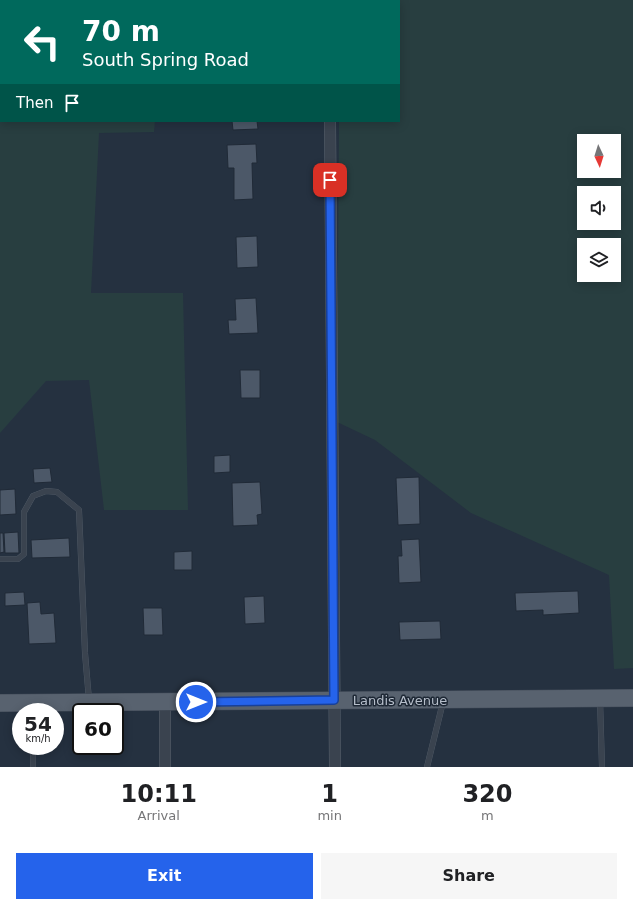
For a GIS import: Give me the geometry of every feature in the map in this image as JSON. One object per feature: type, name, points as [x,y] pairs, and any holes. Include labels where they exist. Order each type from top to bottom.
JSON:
[{"type":"main road","name":"Landis Avenue","points":[[89,703],[633,698]]},
{"type":"main road","name":"Landis Avenue","points":[[0,703],[33,705],[72,704]]},
{"type":"street","points":[[330,122],[335,767]]},
{"type":"street","points":[[164,767],[165,702]]},
{"type":"lane","points":[[0,560],[18,559],[24,554],[24,512],[33,496],[46,491],[57,492],[79,510],[85,653],[89,703]]},
{"type":"lane","points":[[600,699],[602,767]]},
{"type":"lane","points":[[427,767],[444,700]]},
{"type":"lane","points":[[33,755],[33,767]]},
{"type":"green space","points":[[400,0],[633,0],[633,668],[614,669],[609,575],[471,513],[375,440],[337,422],[339,122],[400,122]]},
{"type":"green space","points":[[0,122],[155,122],[154,132],[99,133],[91,293],[183,293],[188,510],[104,510],[89,380],[46,381],[0,433]]},
{"type":"building","points":[[232,122],[257,122],[258,129],[233,130]]},
{"type":"building","points":[[256,144],[257,163],[252,163],[253,199],[234,200],[234,168],[228,168],[227,145]]},
{"type":"building","points":[[257,236],[258,267],[237,268],[236,237]]},
{"type":"building","points":[[256,298],[258,333],[229,334],[228,320],[236,320],[235,299]]},
{"type":"building","points":[[240,370],[260,370],[260,398],[241,398]]},
{"type":"building","points":[[230,455],[230,472],[214,473],[214,456]]},
{"type":"building","points":[[50,468],[52,482],[34,483],[33,469]]},
{"type":"building","points":[[419,477],[420,524],[398,525],[396,478]]},
{"type":"building","points":[[260,482],[262,514],[257,515],[258,525],[233,526],[232,483]]},
{"type":"building","points":[[15,489],[16,514],[0,515],[0,490]]},
{"type":"building","points":[[18,532],[19,553],[5,553],[4,533]]},
{"type":"building","points":[[0,533],[3,533],[4,552],[0,553]]},
{"type":"building","points":[[69,538],[70,557],[32,558],[31,540]]},
{"type":"building","points":[[419,539],[421,582],[399,583],[398,556],[402,556],[401,540]]},
{"type":"building","points":[[192,551],[192,570],[174,570],[174,552]]},
{"type":"building","points":[[578,591],[579,613],[543,615],[543,610],[516,611],[515,593]]},
{"type":"building","points":[[24,592],[25,605],[5,606],[5,593]]},
{"type":"building","points":[[264,596],[265,623],[245,624],[244,597]]},
{"type":"building","points":[[40,602],[41,614],[54,613],[56,643],[29,644],[27,603]]},
{"type":"building","points":[[143,608],[162,608],[163,635],[144,635]]},
{"type":"building","points":[[440,621],[441,639],[400,640],[399,622]]},
{"type":"route","points":[[196,702],[334,700],[330,180]]}]
